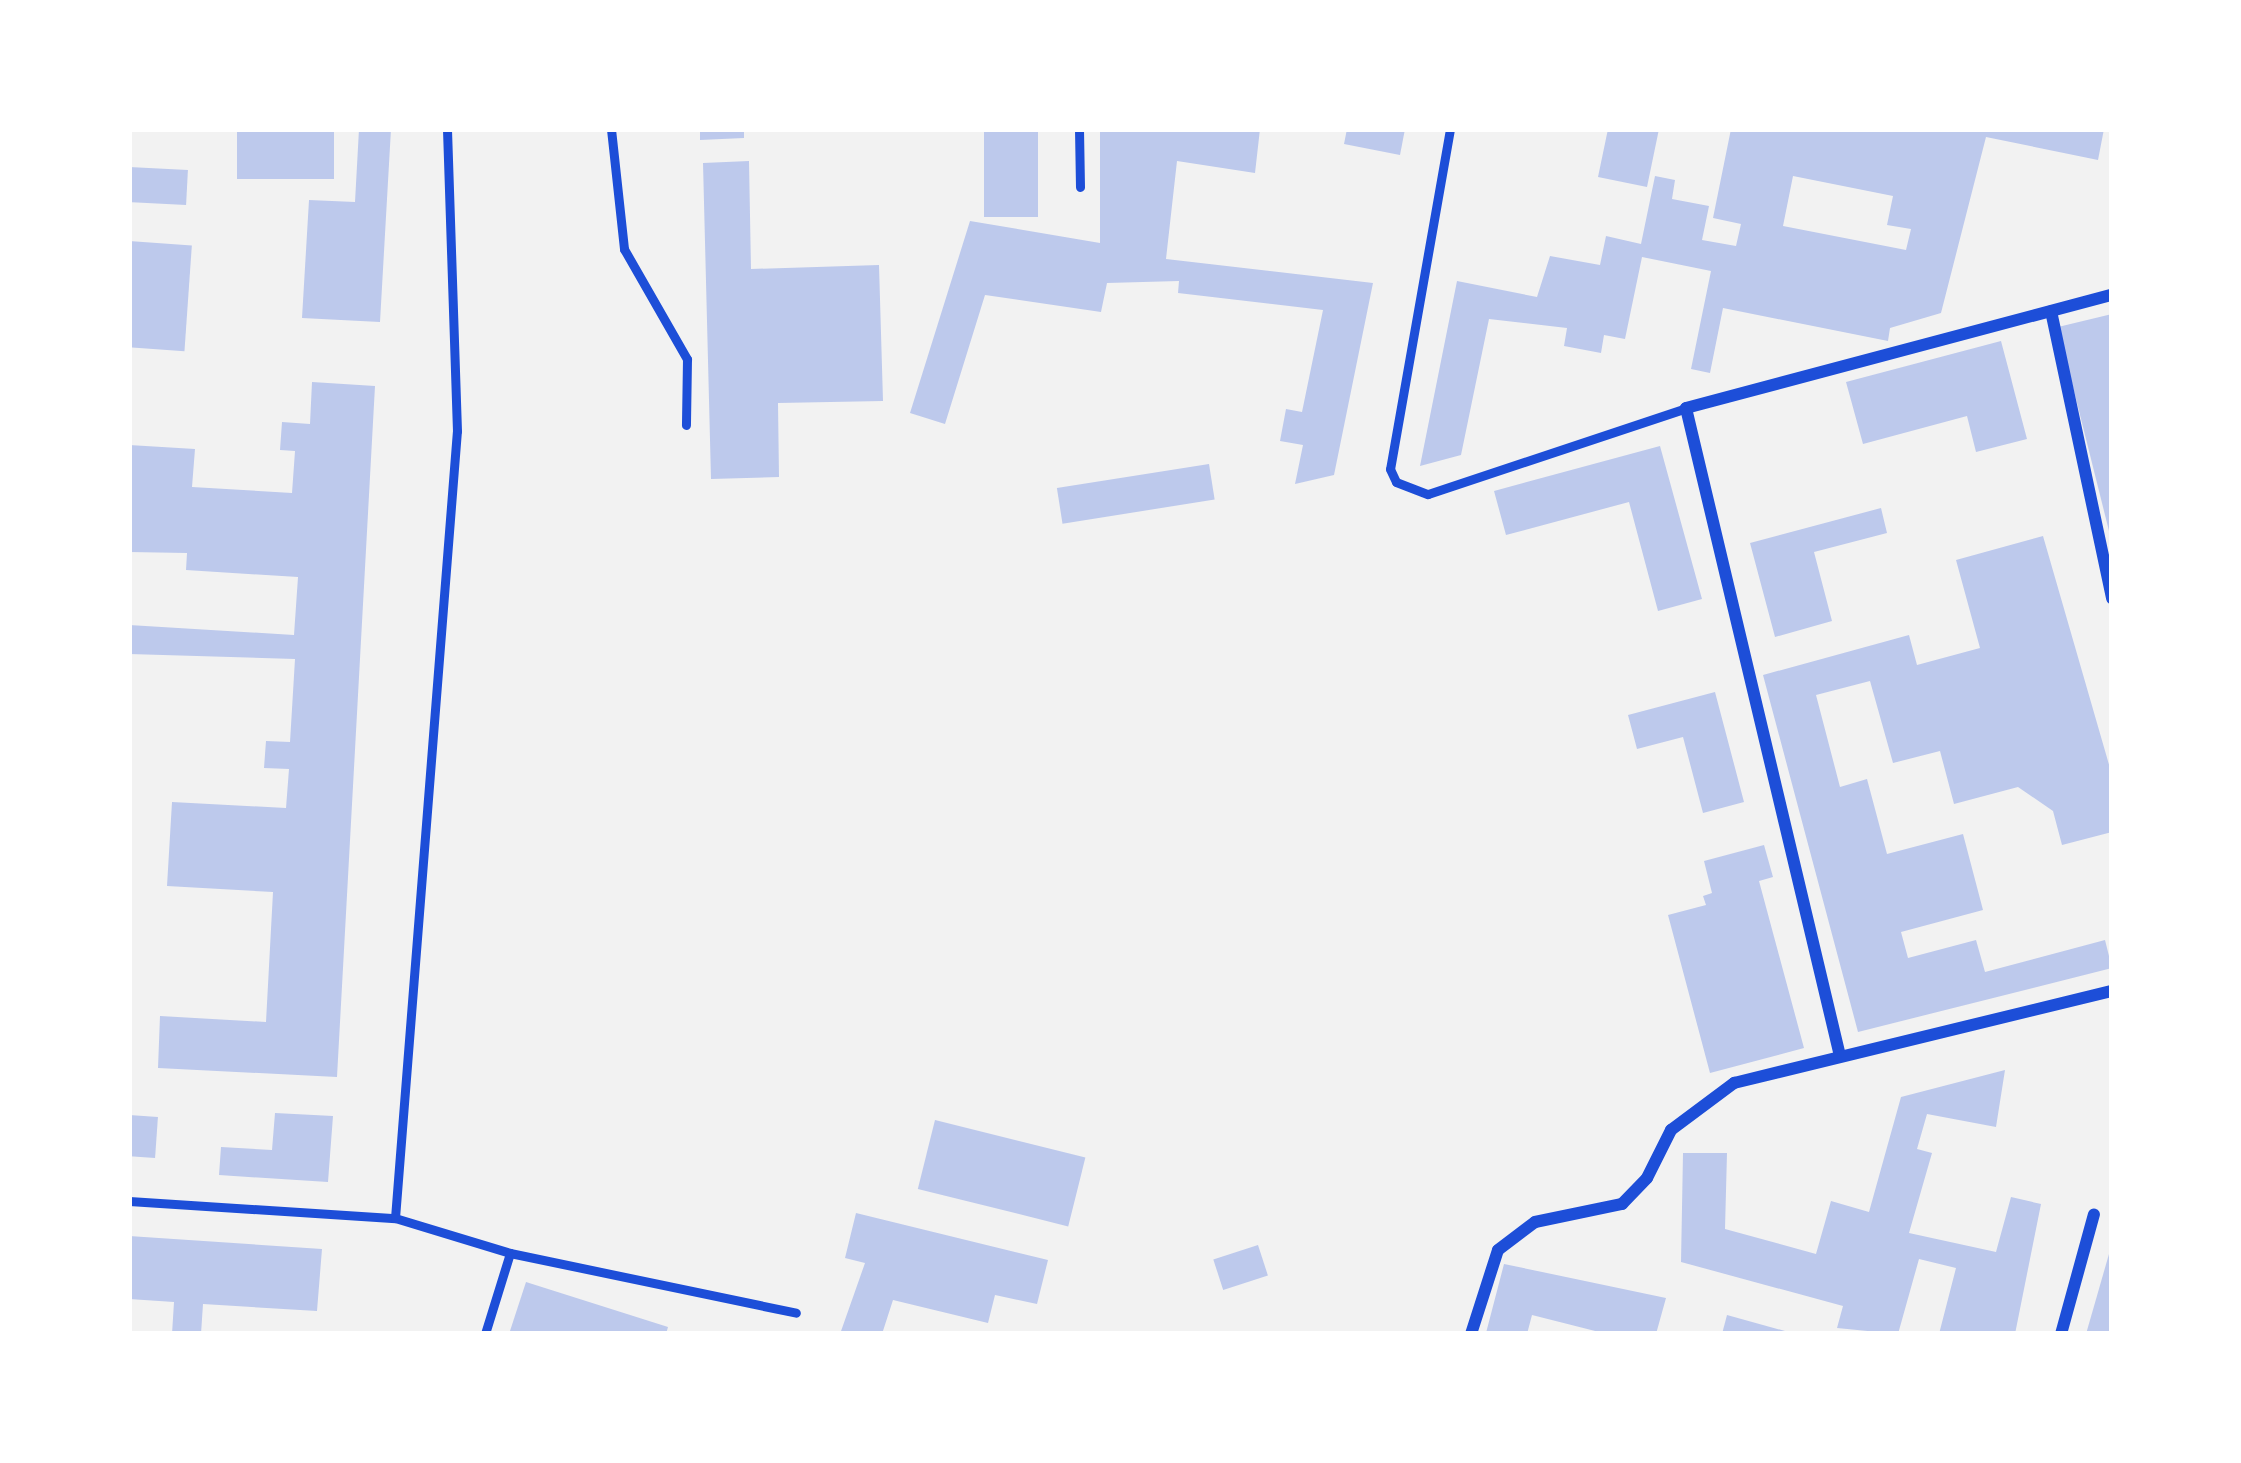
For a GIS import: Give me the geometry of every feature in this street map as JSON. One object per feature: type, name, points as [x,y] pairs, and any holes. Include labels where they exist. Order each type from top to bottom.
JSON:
[{"type":"street","points":[[1840,1057],[1686,408],[2112,296]]},
{"type":"street","points":[[2051,310],[2112,599]]},
{"type":"street","points":[[1471,1334],[1490,1264],[1515,1237],[1535,1222],[1622,1204],[1647,1178],[1671,1130],[1735,1083],[2112,991]]},
{"type":"street","points":[[2061,1334],[2094,1214]]},
{"type":"lane","points":[[394,1218],[457,430],[447,129]]},
{"type":"lane","points":[[611,129],[624,249],[687,359],[686,425]]},
{"type":"lane","points":[[1079,129],[1080,187]]},
{"type":"lane","points":[[1450,129],[1390,469],[1396,482],[1428,494],[1686,408]]},
{"type":"lane","points":[[129,1201],[394,1218],[510,1253],[796,1313]]},
{"type":"lane","points":[[485,1334],[510,1253]]},
{"type":"building","points":[[237,129],[334,129],[334,179],[237,179]]},
{"type":"building","points":[[359,129],[391,129],[380,322],[302,318],[309,200],[355,202]]},
{"type":"building","points":[[700,129],[744,129],[744,138],[700,140]]},
{"type":"building","points":[[984,129],[1038,129],[1038,217],[984,217]]},
{"type":"building","points":[[1100,129],[1260,129],[1255,173],[1177,161],[1166,259],[1373,283],[1334,475],[1295,484],[1303,445],[1280,441],[1286,409],[1302,412],[1323,310],[1178,293],[1179,281],[1107,283],[1101,312],[985,295],[945,424],[910,413],[970,221],[1100,243]]},
{"type":"building","points":[[1347,129],[1405,129],[1400,155],[1344,144]]},
{"type":"building","points":[[1608,129],[1659,129],[1647,187],[1598,177]]},
{"type":"building","points":[[1731,129],[2104,129],[2098,160],[1986,137],[1941,313],[1890,328],[1888,341],[1723,308],[1710,373],[1691,369],[1711,271],[1642,257],[1625,339],[1604,335],[1601,353],[1564,346],[1567,328],[1489,319],[1461,455],[1420,466],[1457,281],[1537,297],[1550,256],[1600,265],[1606,236],[1641,244],[1655,176],[1675,180],[1672,199],[1709,206],[1702,240],[1736,246],[1741,224],[1713,218]],"holes":[[[1793,176],[1893,196],[1887,225],[1911,229],[1906,250],[1783,226]]]},
{"type":"building","points":[[749,161],[751,269],[879,265],[883,401],[778,403],[779,477],[711,479],[703,163]]},
{"type":"building","points":[[129,167],[188,170],[186,205],[129,202]]},
{"type":"building","points":[[129,241],[192,245],[184,351],[129,347]]},
{"type":"building","points":[[2112,314],[2112,534],[2110,535],[2058,327]]},
{"type":"building","points":[[2001,341],[2027,439],[1976,452],[1967,416],[1863,444],[1846,382]]},
{"type":"building","points":[[312,382],[375,386],[337,1077],[158,1068],[160,1016],[266,1022],[273,892],[167,886],[172,802],[286,808],[289,769],[264,768],[266,741],[290,742],[295,659],[129,654],[129,625],[294,635],[298,577],[186,570],[187,553],[129,552],[129,445],[195,449],[192,487],[292,493],[295,451],[280,450],[282,422],[310,424]]},
{"type":"building","points":[[1660,446],[1702,599],[1658,611],[1629,502],[1506,535],[1494,491]]},
{"type":"building","points":[[1209,464],[1215,500],[1063,524],[1057,488]]},
{"type":"building","points":[[1881,508],[1887,533],[1814,552],[1832,621],[1775,637],[1750,543]]},
{"type":"building","points":[[2043,536],[2112,775],[2112,832],[2062,845],[2053,811],[2018,787],[1954,804],[1940,751],[1893,763],[1870,681],[1816,695],[1840,787],[1867,779],[1887,854],[1963,834],[1983,910],[1901,932],[1908,958],[1976,940],[1985,972],[2105,940],[2112,968],[1858,1032],[1763,675],[1909,635],[1917,665],[1980,648],[1956,560]]},
{"type":"building","points":[[1715,692],[1744,802],[1703,813],[1683,737],[1637,749],[1628,715]]},
{"type":"building","points":[[1764,845],[1773,877],[1759,881],[1804,1048],[1710,1073],[1668,915],[1706,905],[1703,896],[1712,893],[1704,861]]},
{"type":"building","points":[[2005,1070],[1996,1127],[1927,1114],[1917,1149],[1932,1153],[1909,1233],[1996,1252],[2011,1197],[2041,1204],[2015,1334],[1939,1334],[1956,1268],[1919,1259],[1898,1334],[1837,1328],[1843,1306],[1681,1262],[1683,1153],[1727,1153],[1725,1229],[1816,1254],[1831,1201],[1869,1212],[1901,1097]]},
{"type":"building","points":[[275,1113],[333,1116],[328,1182],[219,1175],[221,1147],[272,1150]]},
{"type":"building","points":[[129,1115],[158,1117],[155,1158],[129,1156]]},
{"type":"building","points":[[935,1120],[1085,1157],[1068,1226],[918,1189]]},
{"type":"building","points":[[856,1213],[1048,1260],[1037,1304],[995,1295],[988,1323],[893,1300],[882,1334],[840,1334],[865,1263],[845,1258]]},
{"type":"building","points":[[129,1236],[322,1249],[317,1311],[203,1304],[201,1334],[172,1334],[174,1302],[129,1299]]},
{"type":"building","points":[[1258,1245],[1268,1275],[1223,1290],[1213,1260]]},
{"type":"building","points":[[2111,1247],[2112,1334],[2086,1334]]},
{"type":"building","points":[[1504,1264],[1666,1298],[1656,1334],[1607,1334],[1532,1315],[1527,1334],[1486,1333]]},
{"type":"building","points":[[526,1282],[668,1327],[666,1334],[509,1334]]},
{"type":"building","points":[[1727,1315],[1792,1333],[1792,1334],[1722,1334]]}]
